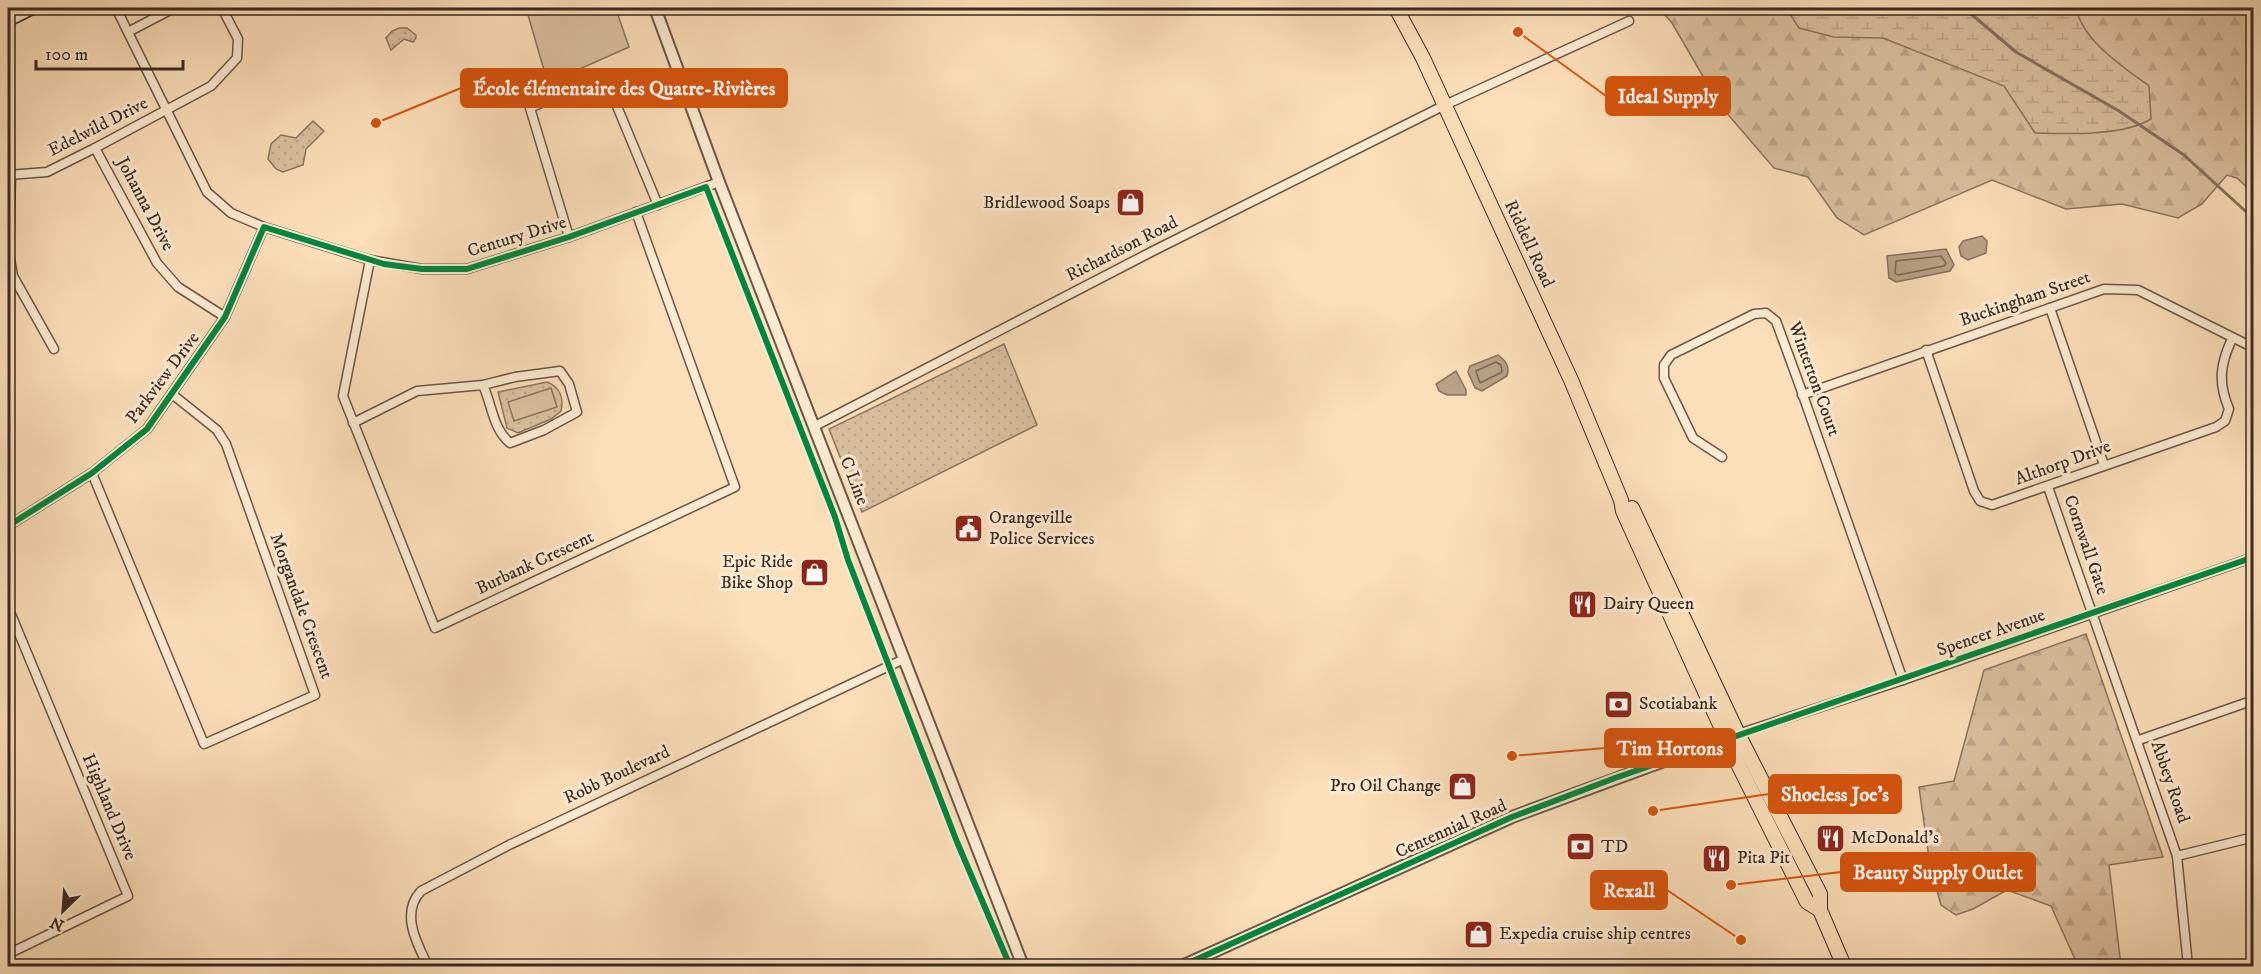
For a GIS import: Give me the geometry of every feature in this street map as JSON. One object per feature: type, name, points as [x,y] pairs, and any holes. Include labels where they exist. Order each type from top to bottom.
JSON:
[{"type":"main road","points":[[8,20],[32,8]]},
{"type":"main road","name":"Riddell Road","points":[[1396,8],[1444,105],[1571,380],[1621,500],[1623,511],[1733,736],[1807,902],[1820,910],[1844,966]]},
{"type":"street","name":"Century Drive","points":[[116,8],[207,192],[231,213],[264,227],[370,260],[422,269],[467,269],[569,237],[719,182]]},
{"type":"street","points":[[128,32],[174,8]]},
{"type":"street","name":"Edelwild Drive","points":[[9,175],[47,172],[211,86],[237,58],[238,39],[222,8]]},
{"type":"street","name":"C Line","points":[[655,8],[719,182],[1023,966]]},
{"type":"street","name":"Richardson Road","points":[[815,426],[1153,251],[1444,105],[1629,21]]},
{"type":"street","points":[[569,237],[530,108],[604,75],[658,205]]},
{"type":"street","name":"Johanna Drive","points":[[95,148],[157,263],[178,286],[225,317]]},
{"type":"street","points":[[9,175],[9,253],[13,276],[54,349]]},
{"type":"street","name":"Burbank Crescent","points":[[370,260],[343,396],[435,628],[735,487],[636,212]]},
{"type":"street","name":"Parkview Drive","points":[[8,526],[92,473],[147,429],[225,317],[264,227]]},
{"type":"street","name":"Buckingham Street","points":[[1802,395],[2104,288],[2138,290],[2253,348]]},
{"type":"street","points":[[2049,308],[2104,465]]},
{"type":"street","name":"Winterton Court","points":[[1722,457],[1693,438],[1664,378],[1664,365],[1671,355],[1754,314],[1766,313],[1776,321],[1903,680]]},
{"type":"street","name":"Althorp Drive","points":[[1926,350],[1974,491],[1980,501],[1992,505],[2216,427],[2225,421],[2229,408],[2222,392],[2220,379],[2232,339]]},
{"type":"street","points":[[353,423],[417,392],[483,385],[531,374],[560,371],[569,384],[577,412],[544,430],[510,443],[503,437],[495,421],[483,385]]},
{"type":"street","name":"Morgandale Crescent","points":[[92,473],[204,744],[315,695],[226,444],[217,430],[172,394]]},
{"type":"street","name":"Cornwall Gate","points":[[2048,487],[2093,614]]},
{"type":"street","name":"Spencer Avenue","points":[[1733,736],[1903,680],[2253,557]]},
{"type":"street","name":"Highland Drive","points":[[8,607],[128,896],[10,953]]},
{"type":"street","name":"Abbey Road","points":[[2093,614],[2139,740],[2177,856],[2188,966]]},
{"type":"street","name":"Robb Boulevard","points":[[428,966],[416,942],[410,918],[414,898],[421,891],[516,841],[904,659]]},
{"type":"street","points":[[2139,740],[2253,700]]},
{"type":"street","name":"Centennial Road","points":[[1182,966],[1512,817],[1733,736]]},
{"type":"street","points":[[2177,856],[2253,837]]},
{"type":"street","points":[[8,942],[10,953]]},
{"type":"green space","points":[[526,8],[611,8],[618,15],[629,47],[553,81],[546,77]]},
{"type":"green space","points":[[1659,8],[2253,8],[2253,193],[2237,178],[2227,175],[2202,204],[2178,218],[2122,204],[2066,209],[1992,180],[1864,235],[1837,218],[1808,177],[1774,168],[1719,104],[1672,23]]},
{"type":"green space","points":[[1786,8],[2076,8],[2080,20],[2095,42],[2149,86],[2151,119],[2140,125],[2111,131],[2035,133],[2004,86],[1883,38],[1834,37],[1799,28]]},
{"type":"green space","points":[[407,28],[416,35],[416,38],[413,42],[404,39],[391,50],[386,38],[392,31]]},
{"type":"green space","points":[[313,121],[324,131],[306,149],[303,165],[283,172],[276,169],[268,159],[271,144],[281,135],[296,138]]},
{"type":"green space","points":[[1004,344],[1037,425],[862,512],[829,429]]},
{"type":"green space","points":[[547,382],[560,394],[561,411],[551,419],[518,433],[507,428],[498,392]]},
{"type":"green space","points":[[551,388],[557,407],[514,421],[508,402]]},
{"type":"green space","points":[[2086,634],[2163,857],[2109,865],[2121,966],[2078,966],[2051,906],[2007,890],[1973,909],[1956,915],[1941,905],[1930,865],[1919,787],[1954,781],[1984,670]]},
{"type":"water","points":[[1982,236],[1987,241],[1986,253],[1968,260],[1961,256],[1959,247],[1963,241]]},
{"type":"water","points":[[1946,249],[1954,265],[1950,271],[1896,282],[1889,278],[1887,256]]},
{"type":"water","points":[[1498,355],[1507,364],[1507,376],[1482,391],[1475,388],[1468,372],[1470,366]]},
{"type":"water","points":[[1456,371],[1466,390],[1466,395],[1447,395],[1439,391],[1436,384]]},
{"type":"waterway","points":[[1964,8],[2016,52],[2119,111],[2184,155],[2254,219]]},
{"type":"cycle path","points":[[8,526],[92,473],[147,429],[225,317],[264,227],[384,264],[422,269],[467,269],[569,237],[706,187],[835,517],[848,560],[957,842],[1010,966]]},
{"type":"cycle path","points":[[1182,966],[1512,817],[1615,778],[2254,557]]},
{"type":"place","name":"Ideal Supply","points":[[1518,32]]},
{"type":"place","name":"École élémentaire des Quatre-Rivières","points":[[376,123]]},
{"type":"place","name":"Bridlewood Soaps","points":[[1131,203]]},
{"type":"place","name":"Orangeville Police Services","points":[[968,528]]},
{"type":"place","name":"Epic Ride Bike Shop","points":[[814,572]]},
{"type":"place","name":"Dairy Queen","points":[[1582,604]]},
{"type":"place","name":"Scotiabank","points":[[1618,704]]},
{"type":"place","name":"Tim Hortons","points":[[1512,756]]},
{"type":"place","name":"Pro Oil Change","points":[[1462,786]]},
{"type":"place","name":"Shoeless Joe's","points":[[1653,811]]},
{"type":"place","name":"McDonald's","points":[[1830,838]]},
{"type":"place","name":"TD","points":[[1580,847]]},
{"type":"place","name":"Pita Pit","points":[[1716,858]]},
{"type":"place","name":"Beauty Supply Outlet","points":[[1731,885]]},
{"type":"place","name":"Expedia cruise ship centres","points":[[1478,934]]},
{"type":"place","name":"Rexall","points":[[1741,940]]}]
